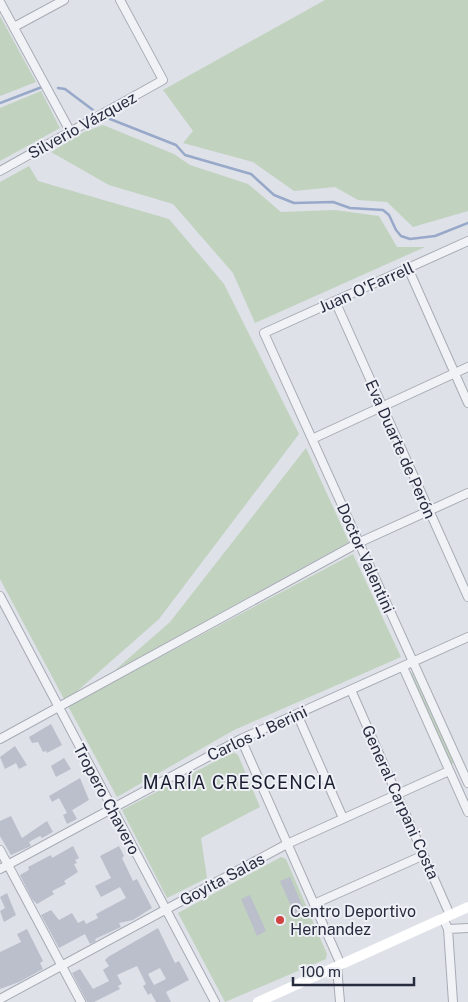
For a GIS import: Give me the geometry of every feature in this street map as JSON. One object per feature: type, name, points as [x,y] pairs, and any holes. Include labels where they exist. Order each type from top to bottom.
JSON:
[{"type":"street","points":[[14,27],[64,0]]},
{"type":"street","name":"Silverio Vázquez","points":[[0,171],[163,80],[120,0]]},
{"type":"street","points":[[0,2],[70,131]]},
{"type":"street","name":"Juan O'Farrell","points":[[264,333],[468,241]]},
{"type":"street","points":[[408,268],[468,403]]},
{"type":"street","name":"Eva Duarte de Perón","points":[[335,301],[468,597]]},
{"type":"street","name":"Doctor Valentini","points":[[264,333],[413,663],[464,764],[468,783]]},
{"type":"street","points":[[312,439],[468,366]]},
{"type":"street","points":[[0,739],[358,543],[468,493]]},
{"type":"street","name":"Tropero Chavero","points":[[0,596],[3,610],[59,707],[215,1002]]},
{"type":"street","name":"Carlos J. Berini","points":[[0,869],[241,739],[468,637]]},
{"type":"street","points":[[403,667],[468,812]]},
{"type":"street","name":"General Carpani Costa","points":[[351,690],[424,855],[447,916],[453,1002]]},
{"type":"street","points":[[297,714],[343,818]]},
{"type":"street","points":[[241,739],[314,904],[339,966],[340,1002]]},
{"type":"street","name":"Goyita Salas","points":[[0,999],[287,844],[449,771]]},
{"type":"street","points":[[0,850],[80,1002]]},
{"type":"street","points":[[314,904],[424,855]]},
{"type":"street","points":[[258,1002],[468,907]]},
{"type":"street","points":[[448,929],[468,928]]},
{"type":"green space","points":[[325,0],[468,0],[468,211],[413,227],[387,202],[358,200],[335,187],[294,191],[253,162],[183,143],[193,131],[163,90]]},
{"type":"green space","points":[[0,16],[36,82],[0,96]]},
{"type":"green space","points":[[41,91],[60,128],[0,161],[0,108]]},
{"type":"green space","points":[[103,125],[174,154],[190,165],[248,184],[281,212],[335,210],[379,216],[397,247],[425,247],[255,323],[233,273],[173,204],[109,185],[51,152],[84,132]]},
{"type":"green space","points":[[29,166],[38,181],[169,219],[224,284],[299,434],[159,619],[75,693],[64,699],[0,579],[0,182]]},
{"type":"green space","points":[[306,448],[349,542],[113,672],[170,622]]},
{"type":"green space","points":[[353,554],[401,657],[234,730],[117,797],[68,706]]},
{"type":"green space","points":[[412,672],[454,763],[451,764],[410,675]]},
{"type":"green space","points":[[233,752],[238,755],[260,807],[201,838],[207,878],[167,898],[122,810]]},
{"type":"green space","points":[[281,857],[286,859],[327,954],[326,959],[225,1002],[178,913]]},
{"type":"building","points":[[51,724],[62,745],[47,753],[46,751],[43,752],[38,742],[32,743],[29,737]]},
{"type":"building","points":[[15,746],[27,765],[19,769],[16,763],[5,769],[0,757]]},
{"type":"building","points":[[64,758],[71,769],[56,777],[51,766]]},
{"type":"building","points":[[80,778],[89,800],[72,810],[77,819],[67,824],[63,815],[67,813],[59,798],[52,802],[49,796]]},
{"type":"building","points":[[11,816],[22,838],[47,821],[53,832],[29,842],[31,846],[11,855],[0,836],[0,821]]},
{"type":"building","points":[[73,846],[79,858],[75,860],[77,863],[74,864],[78,872],[64,881],[66,884],[52,891],[54,894],[37,904],[32,899],[20,875],[29,870],[28,867],[51,855],[52,858]]},
{"type":"building","points":[[119,846],[124,856],[122,858],[133,881],[137,879],[152,908],[133,920],[119,923],[121,927],[95,939],[96,941],[90,944],[85,934],[59,948],[41,915],[51,910],[59,920],[72,913],[78,923],[84,920],[86,924],[98,918],[96,914],[126,898],[120,887],[101,897],[95,886],[111,878],[100,856]]},
{"type":"building","points":[[290,877],[306,914],[296,918],[280,881]]},
{"type":"building","points":[[7,893],[16,915],[4,922],[0,911],[5,908],[0,897]]},
{"type":"building","points":[[250,895],[266,931],[257,936],[241,899]]},
{"type":"building","points":[[158,928],[175,963],[179,961],[189,980],[166,992],[171,1002],[156,1002],[151,993],[148,995],[143,986],[146,984],[137,966],[117,975],[122,984],[118,986],[120,989],[94,1002],[87,1002],[72,973],[80,969],[93,989],[109,981],[103,970],[109,966],[105,960]],"holes":[[[160,968],[166,979],[154,985],[148,974]]]},
{"type":"building","points":[[27,929],[43,961],[40,963],[43,969],[19,982],[0,989],[0,952],[21,942],[17,934]]},
{"type":"waterway","points":[[0,103],[42,87]]},
{"type":"waterway","points":[[58,88],[65,89],[93,110]]},
{"type":"waterway","points":[[110,119],[176,145],[185,155],[251,174],[274,195],[294,203],[333,202],[350,208],[383,210],[389,215],[401,236],[410,239],[435,236],[468,223]]},
{"type":"place","name":"Centro Deportivo Hernandez","points":[[280,920]]},
{"type":"district","name":"MARÍA CRESCENCIA","points":[[240,783]]}]
